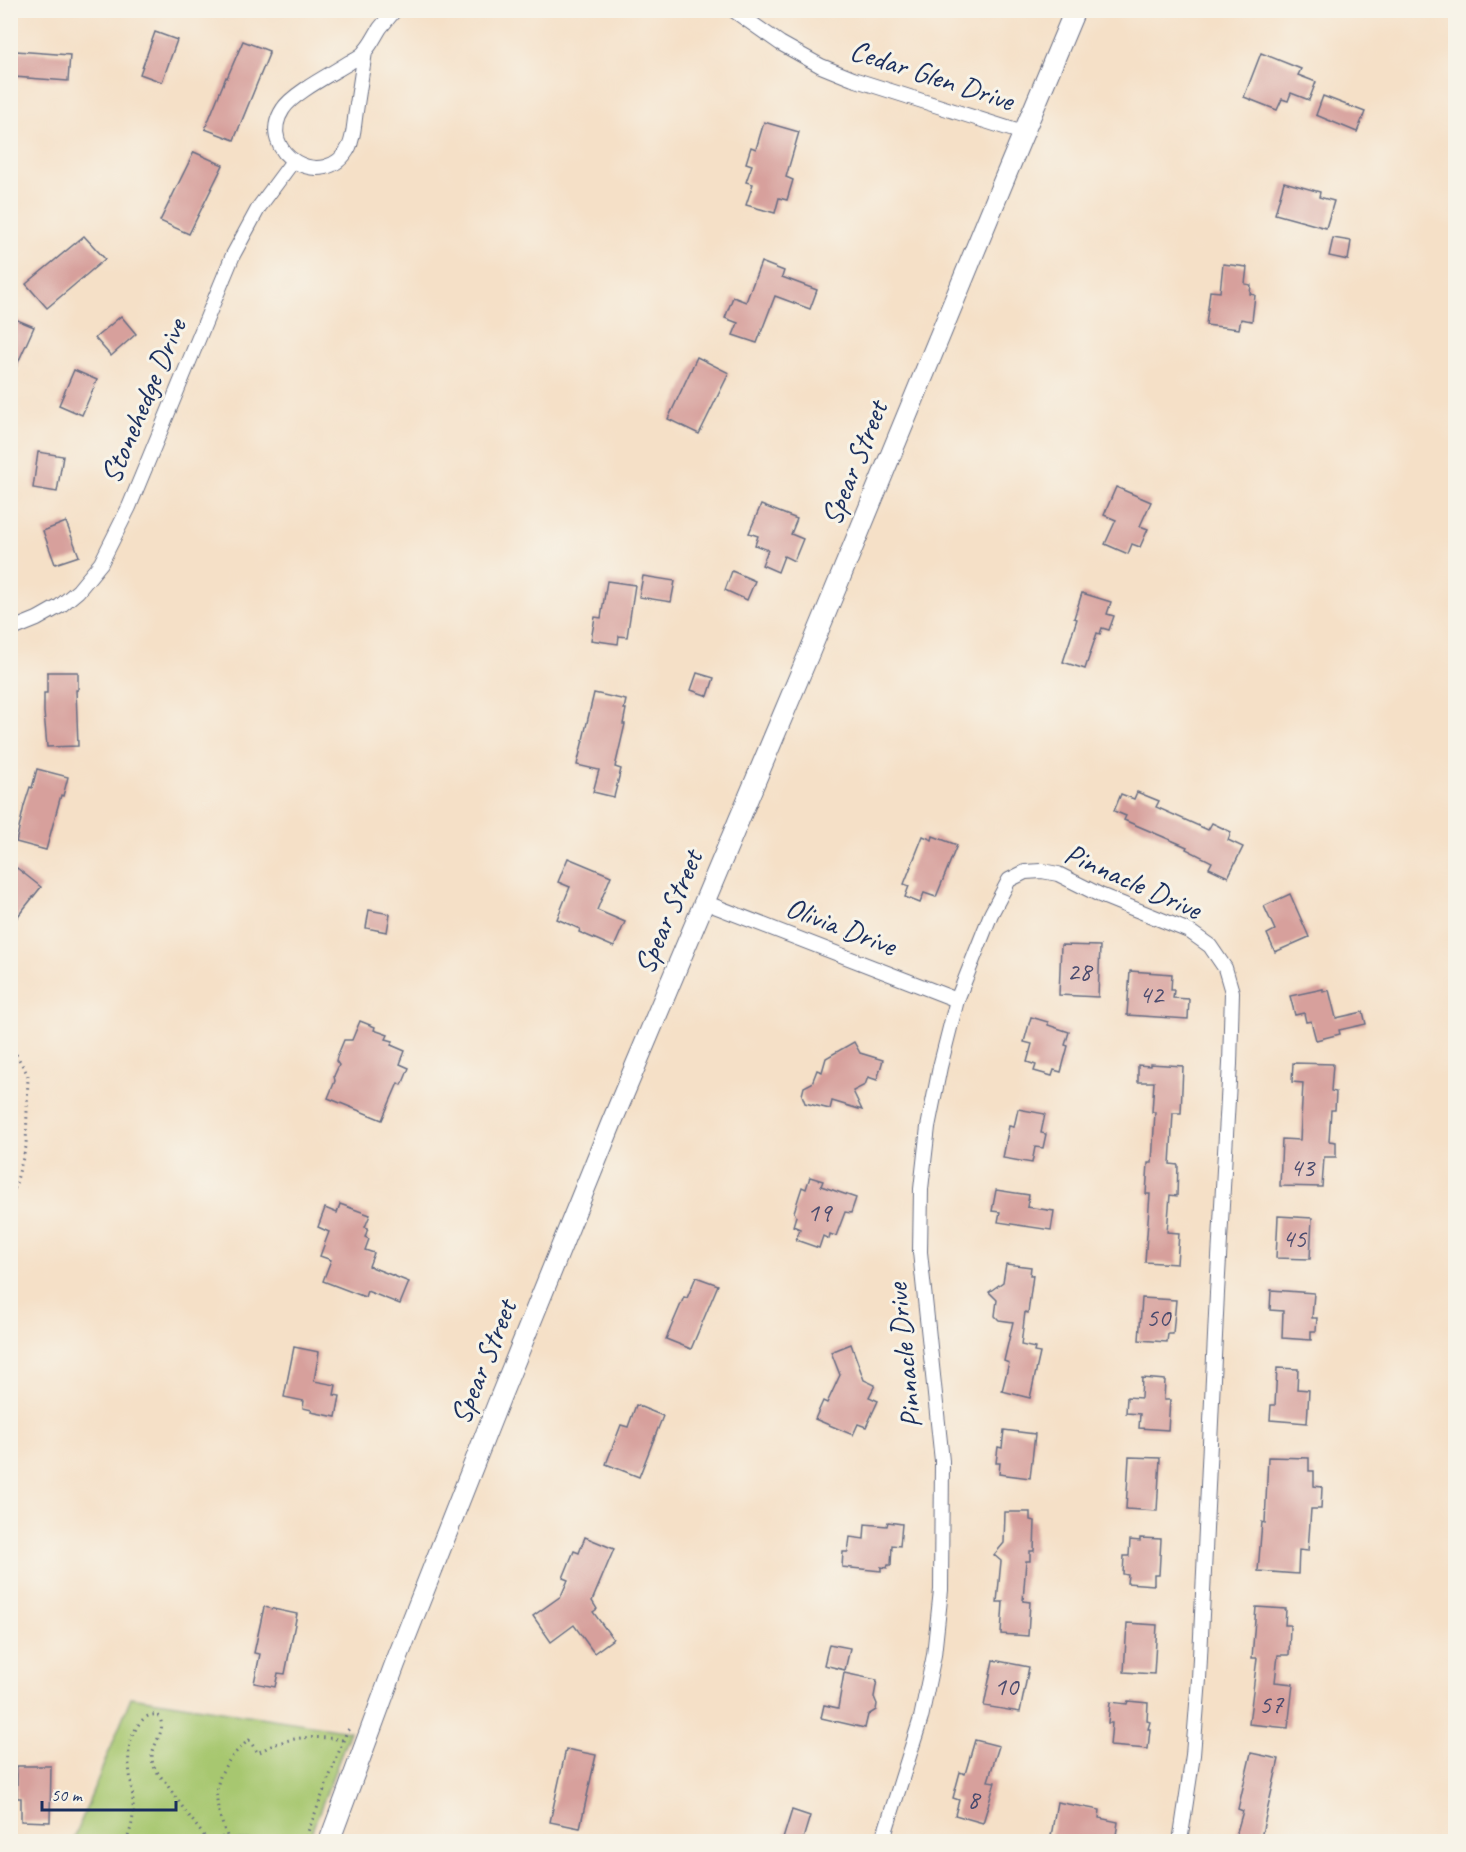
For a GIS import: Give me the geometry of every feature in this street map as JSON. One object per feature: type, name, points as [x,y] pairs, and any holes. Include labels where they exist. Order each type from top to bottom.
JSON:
[{"type":"main road","name":"Spear Street","points":[[329,1842],[395,1664],[611,1124],[1075,10]]},
{"type":"street","points":[[365,52],[291,99],[281,112],[277,135],[282,150],[293,161],[300,165],[317,168],[333,164],[345,153],[352,138],[365,52],[395,10]]},
{"type":"street","name":"Cedar Glen Drive","points":[[733,10],[780,43],[821,66],[853,79],[1023,133]]},
{"type":"street","name":"Stonehedge Drive","points":[[10,630],[60,606],[78,591],[101,563],[129,507],[233,255],[260,207],[293,161]]},
{"type":"street","name":"Pinnacle Drive","points":[[883,1841],[921,1718],[934,1656],[941,1590],[942,1461],[920,1252],[921,1192],[928,1127],[957,1000],[991,914],[1009,880],[1025,872],[1042,871],[1058,874],[1100,895],[1189,931],[1210,946],[1225,968],[1232,992],[1199,1679],[1193,1755],[1180,1842]]},
{"type":"street","name":"Olivia Drive","points":[[705,902],[957,1000]]},
{"type":"path","points":[[10,1044],[28,1075],[26,1147],[10,1205]]},
{"type":"path","points":[[126,1842],[132,1827],[134,1804],[128,1752],[133,1732],[143,1719],[153,1714],[162,1720],[162,1730],[151,1755],[153,1765],[206,1841],[227,1836],[219,1817],[218,1779],[234,1753],[249,1740],[258,1753],[272,1744],[289,1739],[309,1737],[343,1740]]},
{"type":"path","points":[[304,1842],[346,1731],[356,1722]]},
{"type":"green space","points":[[131,1697],[350,1731],[308,1841],[73,1841]]},
{"type":"building","points":[[155,32],[177,40],[162,82],[140,74]]},
{"type":"building","points":[[243,41],[269,51],[269,54],[234,140],[205,129]]},
{"type":"building","points":[[16,51],[70,55],[68,81],[14,77]]},
{"type":"building","points":[[1261,53],[1301,69],[1298,75],[1316,82],[1309,100],[1291,93],[1288,101],[1282,99],[1277,110],[1244,97]]},
{"type":"building","points":[[1323,96],[1365,112],[1357,132],[1316,115]]},
{"type":"building","points":[[764,122],[799,132],[786,177],[793,180],[787,200],[779,198],[775,213],[746,205],[753,184],[746,182],[752,165],[746,163],[751,147],[756,149]]},
{"type":"building","points":[[194,152],[223,165],[189,234],[160,221]]},
{"type":"building","points":[[1284,182],[1320,192],[1319,197],[1334,201],[1326,228],[1275,214]]},
{"type":"building","points":[[84,236],[105,259],[47,308],[26,284]]},
{"type":"building","points":[[1333,238],[1351,241],[1348,260],[1329,256]]},
{"type":"building","points":[[761,262],[784,271],[782,277],[817,290],[810,309],[775,296],[757,343],[733,335],[738,323],[725,318],[733,297],[746,302]]},
{"type":"building","points":[[1223,264],[1247,267],[1245,284],[1251,285],[1250,294],[1255,295],[1252,321],[1241,319],[1239,329],[1206,325],[1210,291],[1220,292]]},
{"type":"building","points":[[121,316],[136,334],[111,356],[95,338]]},
{"type":"building","points":[[10,317],[34,327],[11,378],[10,378]]},
{"type":"building","points":[[697,357],[729,373],[699,434],[668,419]]},
{"type":"building","points":[[74,370],[97,380],[82,415],[59,405]]},
{"type":"building","points":[[38,452],[63,456],[57,492],[33,488]]},
{"type":"building","points":[[1116,487],[1151,502],[1140,526],[1148,529],[1140,547],[1132,544],[1128,554],[1105,544],[1116,520],[1104,515]]},
{"type":"building","points":[[761,505],[797,519],[791,534],[803,539],[794,561],[784,556],[778,572],[762,565],[768,550],[755,545],[758,536],[749,533]]},
{"type":"building","points":[[66,522],[79,556],[55,564],[43,531]]},
{"type":"building","points":[[732,571],[755,581],[747,600],[725,590]]},
{"type":"building","points":[[643,576],[675,581],[671,602],[639,597]]},
{"type":"building","points":[[607,581],[635,585],[627,637],[619,636],[618,644],[591,640],[595,617],[601,618]]},
{"type":"building","points":[[1082,593],[1111,602],[1107,614],[1114,616],[1109,630],[1102,628],[1100,634],[1097,633],[1085,669],[1063,662],[1077,619],[1074,618]]},
{"type":"building","points":[[47,672],[78,672],[78,690],[76,690],[78,746],[47,747],[44,693],[47,693]]},
{"type":"building","points":[[697,673],[714,678],[708,696],[691,690]]},
{"type":"building","points":[[594,693],[626,700],[623,724],[625,724],[615,767],[621,769],[614,797],[593,792],[599,770],[577,765]]},
{"type":"building","points":[[37,769],[68,777],[46,850],[16,842],[24,806]]},
{"type":"building","points":[[1137,792],[1159,801],[1156,807],[1208,830],[1212,823],[1231,832],[1228,840],[1243,847],[1228,877],[1209,868],[1212,862],[1186,849],[1187,847],[1124,820],[1126,816],[1114,811],[1121,794],[1134,799]]},
{"type":"building","points":[[923,836],[932,840],[933,836],[957,845],[936,897],[924,893],[920,903],[905,897],[909,886],[904,884]]},
{"type":"building","points":[[568,858],[611,876],[597,910],[625,922],[614,947],[579,932],[580,929],[557,919],[570,887],[558,882]]},
{"type":"building","points":[[17,868],[41,887],[10,926],[10,877]]},
{"type":"building","points":[[1290,894],[1309,937],[1275,952],[1267,934],[1275,930],[1264,906]]},
{"type":"building","points":[[369,910],[390,914],[387,932],[366,928]]},
{"type":"building","points":[[1061,945],[1100,946],[1098,997],[1059,995]]},
{"type":"building","points":[[1130,971],[1172,974],[1173,998],[1189,999],[1188,1019],[1127,1015]]},
{"type":"building","points":[[1323,989],[1323,992],[1329,990],[1336,1018],[1363,1012],[1366,1024],[1339,1030],[1340,1034],[1316,1040],[1311,1021],[1306,1022],[1304,1013],[1295,1015],[1290,996]]},
{"type":"building","points":[[1031,1017],[1069,1032],[1061,1072],[1054,1070],[1052,1076],[1034,1071],[1036,1065],[1027,1062],[1032,1044],[1024,1042]]},
{"type":"building","points":[[360,1021],[388,1035],[386,1039],[393,1041],[391,1045],[405,1051],[400,1064],[409,1068],[402,1085],[398,1083],[382,1120],[328,1098],[339,1065],[336,1061],[337,1057],[344,1040],[352,1040]]},
{"type":"building","points":[[854,1042],[860,1053],[883,1060],[877,1080],[868,1077],[865,1085],[853,1091],[862,1110],[832,1101],[830,1109],[805,1103],[802,1095],[804,1087],[812,1083],[817,1070],[822,1072],[826,1058]]},
{"type":"building","points":[[1293,1063],[1333,1064],[1331,1091],[1336,1092],[1335,1110],[1331,1110],[1329,1141],[1336,1142],[1336,1157],[1324,1157],[1322,1187],[1280,1186],[1282,1139],[1300,1140],[1303,1083],[1292,1082]]},
{"type":"building","points":[[1150,1064],[1183,1066],[1181,1113],[1173,1113],[1170,1164],[1178,1165],[1177,1196],[1170,1195],[1167,1232],[1179,1233],[1177,1264],[1145,1262],[1150,1194],[1146,1194],[1148,1163],[1152,1163],[1155,1112],[1152,1112],[1154,1082],[1138,1082],[1138,1065],[1150,1066]]},
{"type":"building","points":[[1018,1109],[1045,1114],[1041,1133],[1046,1134],[1043,1148],[1035,1147],[1032,1163],[1003,1158],[1009,1126],[1014,1127]]},
{"type":"building","points":[[810,1177],[823,1181],[821,1186],[856,1198],[851,1213],[845,1212],[836,1236],[830,1234],[829,1239],[823,1236],[819,1248],[796,1240],[800,1229],[793,1226],[796,1216],[794,1212],[802,1187],[806,1189]]},
{"type":"building","points":[[996,1190],[1029,1195],[1027,1207],[1054,1211],[1051,1230],[998,1222],[1000,1212],[992,1211]]},
{"type":"building","points":[[340,1204],[370,1215],[365,1227],[368,1228],[365,1237],[369,1239],[365,1250],[374,1253],[369,1266],[409,1282],[400,1304],[367,1291],[365,1297],[323,1281],[331,1260],[320,1256],[329,1232],[318,1227],[325,1208],[337,1213]]},
{"type":"building","points":[[1278,1216],[1312,1218],[1310,1259],[1276,1258]]},
{"type":"building","points":[[1006,1264],[1031,1267],[1030,1275],[1033,1275],[1021,1345],[1035,1348],[1034,1352],[1040,1353],[1030,1398],[1002,1391],[1009,1363],[1004,1361],[1013,1322],[999,1320],[995,1316],[997,1300],[989,1292],[1003,1282]]},
{"type":"building","points":[[696,1277],[718,1285],[691,1349],[666,1339],[684,1297],[687,1298]]},
{"type":"building","points":[[1271,1290],[1314,1293],[1312,1318],[1317,1318],[1316,1331],[1311,1331],[1311,1340],[1282,1338],[1283,1311],[1270,1310]]},
{"type":"building","points":[[1142,1298],[1176,1300],[1173,1334],[1168,1334],[1167,1342],[1139,1340]]},
{"type":"building","points":[[851,1344],[864,1380],[875,1385],[869,1397],[878,1401],[866,1427],[858,1424],[853,1435],[815,1419],[823,1401],[827,1403],[840,1375],[831,1352]]},
{"type":"building","points":[[294,1347],[319,1352],[314,1381],[336,1385],[334,1395],[340,1396],[336,1417],[311,1412],[312,1410],[303,1408],[304,1401],[284,1397]]},
{"type":"building","points":[[1277,1368],[1298,1369],[1297,1389],[1309,1390],[1307,1423],[1270,1420],[1271,1405],[1275,1405]]},
{"type":"building","points":[[1142,1378],[1165,1380],[1164,1400],[1170,1400],[1168,1430],[1139,1428],[1140,1414],[1126,1413],[1127,1397],[1141,1398]]},
{"type":"building","points":[[636,1405],[663,1416],[639,1477],[606,1464],[621,1425],[628,1427]]},
{"type":"building","points":[[1004,1430],[1035,1434],[1030,1478],[999,1474],[1000,1463],[996,1463],[998,1447],[1002,1448]]},
{"type":"building","points":[[1129,1457],[1160,1458],[1157,1511],[1126,1509]]},
{"type":"building","points":[[1268,1457],[1309,1458],[1309,1471],[1314,1471],[1314,1486],[1322,1487],[1321,1509],[1311,1509],[1308,1551],[1299,1550],[1298,1574],[1258,1571],[1262,1522],[1265,1523]]},
{"type":"building","points":[[1005,1512],[1030,1512],[1030,1520],[1035,1521],[1034,1551],[1030,1551],[1030,1561],[1026,1561],[1023,1601],[1030,1602],[1028,1636],[1001,1634],[1003,1602],[997,1602],[1001,1561],[994,1555],[1004,1543]]},
{"type":"building","points":[[888,1522],[902,1524],[900,1546],[892,1545],[891,1565],[887,1568],[881,1567],[881,1571],[842,1567],[843,1552],[848,1552],[850,1537],[864,1539],[865,1524],[887,1526]]},
{"type":"building","points":[[585,1537],[614,1549],[592,1601],[597,1609],[593,1612],[613,1639],[594,1653],[574,1625],[551,1642],[533,1616],[561,1596],[568,1580],[563,1578],[574,1551],[579,1553]]},
{"type":"building","points":[[1140,1538],[1161,1539],[1159,1575],[1154,1575],[1154,1585],[1127,1583],[1128,1575],[1123,1574],[1124,1556],[1129,1556],[1130,1540],[1140,1541]]},
{"type":"building","points":[[264,1607],[297,1614],[285,1674],[278,1673],[275,1687],[254,1683],[260,1654],[254,1653]]},
{"type":"building","points":[[1256,1607],[1286,1609],[1285,1625],[1290,1625],[1289,1655],[1278,1655],[1275,1682],[1293,1684],[1288,1728],[1249,1724],[1257,1658],[1252,1658]]},
{"type":"building","points":[[1127,1623],[1157,1625],[1154,1674],[1124,1672]]},
{"type":"building","points":[[829,1644],[850,1648],[845,1670],[824,1665]]},
{"type":"building","points":[[993,1660],[1029,1667],[1020,1712],[984,1706]]},
{"type":"building","points":[[844,1673],[877,1680],[874,1697],[877,1704],[876,1710],[868,1715],[865,1728],[821,1718],[824,1705],[838,1708]]},
{"type":"building","points":[[1128,1701],[1148,1703],[1147,1721],[1150,1722],[1148,1729],[1150,1729],[1148,1749],[1110,1746],[1112,1723],[1108,1723],[1110,1702],[1127,1704]]},
{"type":"building","points":[[975,1740],[999,1746],[988,1781],[995,1782],[983,1823],[955,1815],[959,1800],[953,1798],[960,1772],[965,1774]]},
{"type":"building","points":[[566,1749],[596,1755],[580,1828],[550,1822]]},
{"type":"building","points":[[1251,1753],[1279,1759],[1260,1842],[1234,1842],[1243,1811],[1238,1809]]},
{"type":"building","points":[[17,1766],[51,1766],[50,1822],[21,1821],[21,1798],[17,1798]]},
{"type":"building","points":[[1057,1802],[1100,1810],[1099,1818],[1118,1822],[1115,1842],[1061,1842],[1062,1837],[1051,1836]]},
{"type":"building","points":[[792,1810],[810,1816],[802,1842],[782,1842]]}]
